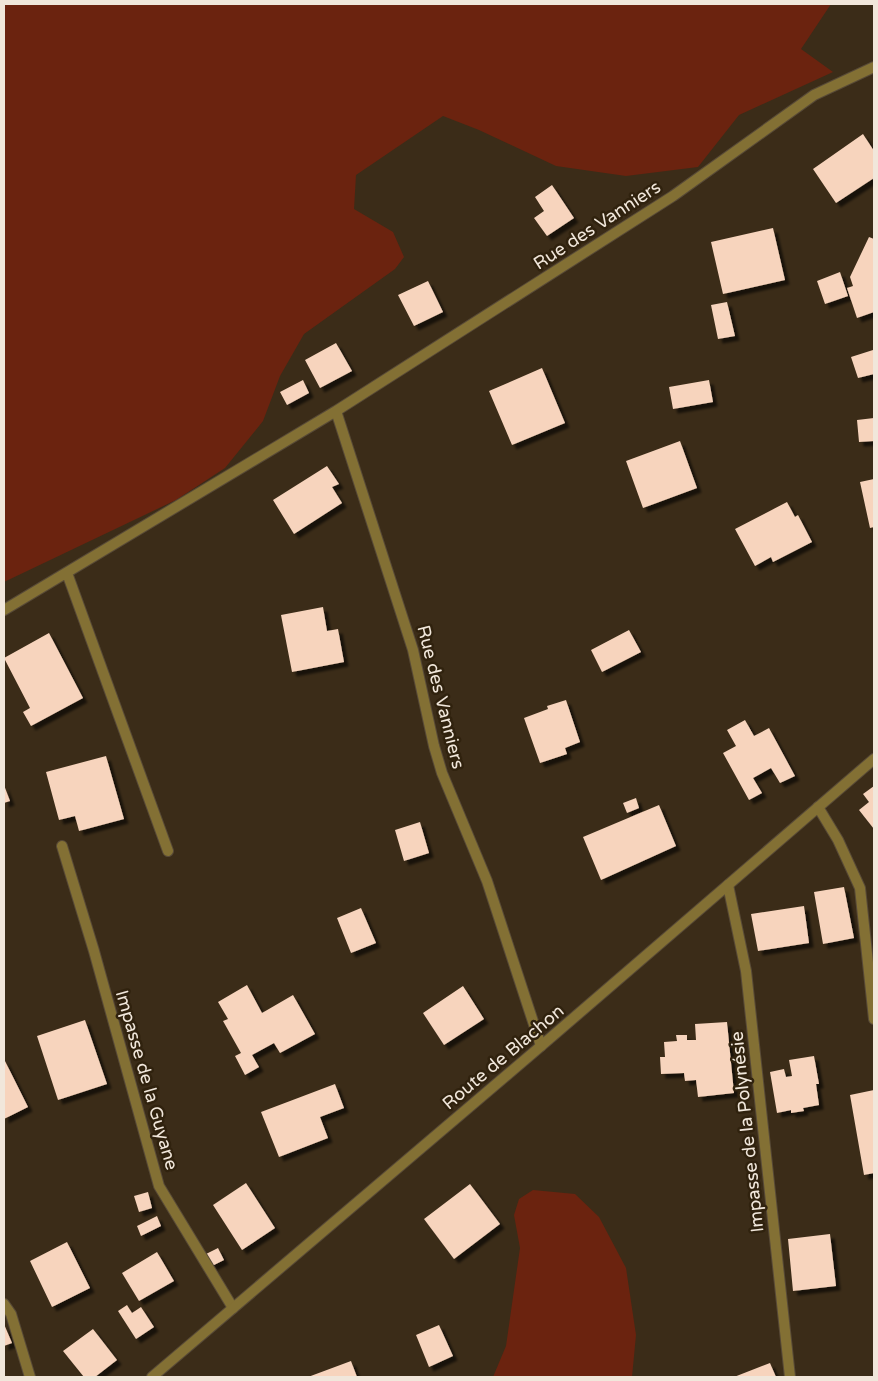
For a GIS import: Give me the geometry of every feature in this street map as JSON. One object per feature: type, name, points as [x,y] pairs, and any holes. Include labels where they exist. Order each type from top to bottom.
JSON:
[{"type":"street","name":"Rue des Vanniers","points":[[4,610],[336,411],[673,196],[814,95],[874,67]]},
{"type":"street","name":"Rue des Vanniers","points":[[336,411],[413,650],[434,746],[442,772],[486,881],[541,1046]]},
{"type":"street","points":[[67,573],[168,851]]},
{"type":"street","name":"Route de Blachon","points":[[152,1377],[874,759]]},
{"type":"street","points":[[818,807],[838,840],[860,888],[874,1019]]},
{"type":"street","name":"Impasse de la Guyane","points":[[62,846],[94,951],[159,1186],[232,1308]]},
{"type":"street","name":"Impasse de la Polynésie","points":[[728,885],[746,971],[790,1377]]},
{"type":"street","points":[[4,1304],[11,1314],[30,1377]]},
{"type":"shaded area","points":[[4,4],[831,4],[801,49],[833,72],[739,115],[698,167],[626,176],[556,166],[479,130],[443,116],[356,175],[354,209],[393,232],[404,257],[395,269],[304,334],[280,376],[263,421],[225,468],[176,500],[4,582]]},
{"type":"shaded area","points":[[533,1190],[575,1194],[599,1217],[626,1268],[636,1335],[632,1377],[493,1377],[506,1346],[520,1248],[514,1215],[519,1199]]},
{"type":"building","points":[[863,134],[874,151],[874,178],[836,203],[813,169]]},
{"type":"building","points":[[552,185],[574,218],[547,236],[534,218],[544,211],[535,197]]},
{"type":"building","points":[[773,228],[785,280],[723,294],[711,242]]},
{"type":"building","points":[[869,237],[874,239],[874,312],[857,318],[847,288],[853,286],[850,277]]},
{"type":"building","points":[[840,272],[848,296],[825,304],[817,281]]},
{"type":"building","points":[[428,281],[443,312],[414,326],[398,295]]},
{"type":"building","points":[[727,302],[735,336],[718,339],[711,305]]},
{"type":"building","points":[[336,343],[352,371],[320,388],[305,360]]},
{"type":"building","points":[[873,350],[874,374],[858,378],[851,357]]},
{"type":"building","points":[[542,368],[565,423],[512,445],[489,391]]},
{"type":"building","points":[[303,380],[309,393],[287,405],[280,392]]},
{"type":"building","points":[[709,380],[713,402],[673,409],[669,387]]},
{"type":"building","points":[[874,418],[874,441],[859,442],[857,420]]},
{"type":"building","points":[[680,441],[697,488],[643,508],[626,461]]},
{"type":"building","points":[[327,466],[339,484],[332,487],[342,503],[294,534],[273,500]]},
{"type":"building","points":[[874,479],[874,527],[870,528],[860,482]]},
{"type":"building","points":[[787,502],[795,517],[798,515],[812,542],[773,562],[771,557],[755,566],[735,529]]},
{"type":"building","points":[[323,607],[327,631],[338,629],[344,662],[292,672],[281,615]]},
{"type":"building","points":[[629,630],[641,652],[602,672],[591,650]]},
{"type":"building","points":[[49,633],[83,698],[31,726],[23,712],[30,708],[4,658]]},
{"type":"building","points":[[566,700],[580,742],[565,748],[567,754],[540,763],[524,718],[548,709],[547,706]]},
{"type":"building","points":[[745,720],[754,736],[769,728],[795,776],[780,783],[771,768],[753,778],[762,793],[749,800],[723,753],[736,746],[727,730]]},
{"type":"building","points":[[106,756],[124,819],[79,831],[75,816],[59,820],[46,772]]},
{"type":"building","points":[[4,785],[10,801],[4,803]]},
{"type":"building","points":[[874,786],[874,829],[859,810],[869,802],[863,794]]},
{"type":"building","points":[[636,798],[639,808],[627,813],[623,803]]},
{"type":"building","points":[[659,805],[676,846],[601,880],[583,837]]},
{"type":"building","points":[[420,822],[429,853],[404,861],[395,830]]},
{"type":"building","points":[[844,887],[854,938],[823,944],[814,892]]},
{"type":"building","points":[[804,906],[809,943],[758,951],[751,914]]},
{"type":"building","points":[[361,908],[376,943],[351,953],[337,918]]},
{"type":"building","points":[[247,985],[262,1013],[293,995],[315,1034],[280,1053],[274,1043],[252,1055],[259,1067],[245,1075],[235,1056],[241,1053],[223,1021],[228,1019],[218,1002]]},
{"type":"building","points":[[463,986],[484,1019],[444,1045],[423,1013]]},
{"type":"building","points":[[85,1020],[107,1084],[58,1100],[37,1036]]},
{"type":"building","points":[[727,1022],[734,1093],[698,1097],[696,1080],[685,1081],[684,1073],[661,1074],[660,1057],[665,1057],[664,1042],[677,1041],[676,1035],[687,1035],[687,1040],[696,1040],[695,1024]]},
{"type":"building","points":[[814,1056],[819,1084],[816,1084],[819,1105],[803,1108],[804,1111],[791,1113],[791,1110],[777,1113],[770,1072],[784,1069],[786,1077],[792,1076],[789,1060]]},
{"type":"building","points":[[4,1059],[28,1107],[4,1119]]},
{"type":"building","points":[[335,1084],[344,1108],[320,1117],[328,1138],[279,1157],[261,1112]]},
{"type":"building","points":[[874,1090],[874,1173],[864,1175],[850,1095]]},
{"type":"building","points":[[246,1183],[275,1228],[242,1250],[213,1205]]},
{"type":"building","points":[[470,1184],[500,1224],[454,1259],[424,1219]]},
{"type":"building","points":[[148,1192],[152,1208],[139,1212],[134,1196]]},
{"type":"building","points":[[157,1216],[161,1226],[141,1236],[137,1226]]},
{"type":"building","points":[[830,1234],[836,1286],[793,1291],[788,1239]]},
{"type":"building","points":[[67,1242],[90,1288],[52,1307],[30,1261]]},
{"type":"building","points":[[218,1248],[224,1260],[212,1266],[206,1254]]},
{"type":"building","points":[[157,1252],[174,1281],[139,1301],[122,1273]]},
{"type":"building","points":[[127,1305],[132,1313],[141,1307],[154,1327],[136,1339],[118,1311]]},
{"type":"building","points":[[4,1324],[12,1343],[4,1346]]},
{"type":"building","points":[[439,1325],[453,1356],[429,1367],[416,1335]]},
{"type":"building","points":[[93,1329],[117,1360],[95,1377],[84,1377],[63,1351]]},
{"type":"building","points":[[351,1361],[357,1377],[308,1377]]},
{"type":"building","points":[[770,1363],[776,1377],[734,1377]]}]
